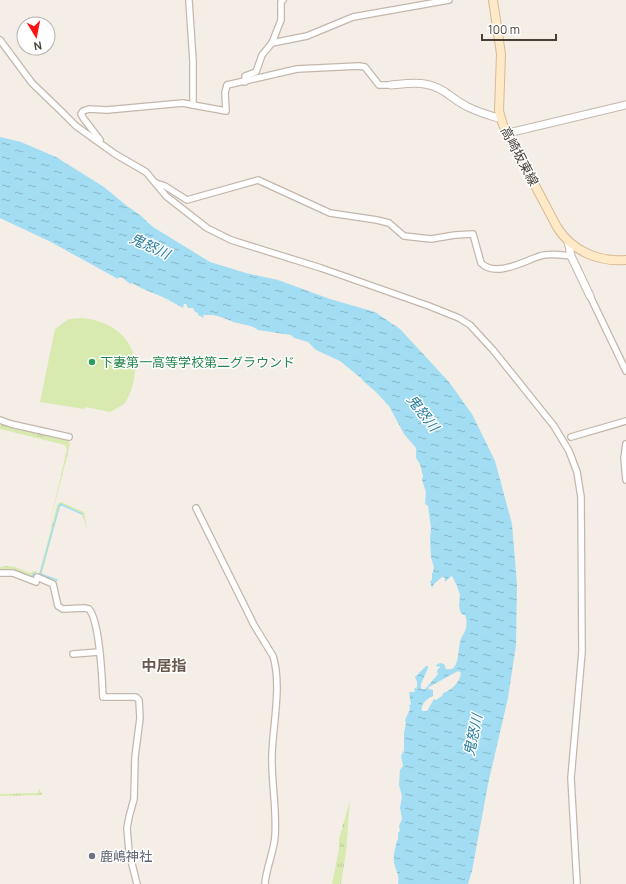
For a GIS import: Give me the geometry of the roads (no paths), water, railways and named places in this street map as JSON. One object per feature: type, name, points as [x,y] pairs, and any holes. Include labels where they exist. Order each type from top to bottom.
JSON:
[{"type":"main road","name":"高崎坂東線","points":[[493,0],[501,58],[499,100],[501,119],[508,133],[557,227],[568,241],[576,248],[594,257],[608,260],[626,260]]},
{"type":"street","points":[[245,82],[245,76],[256,72],[262,55],[272,42],[281,20],[281,2],[283,0]]},
{"type":"street","points":[[272,42],[308,36],[353,17],[450,0]]},
{"type":"street","points":[[189,1],[193,61],[193,105]]},
{"type":"street","points":[[0,40],[37,88],[76,126],[116,154],[146,172],[166,196],[207,228],[231,240],[321,268],[459,318],[470,325],[493,350],[554,426],[569,451],[577,472],[581,497],[582,652],[570,778],[577,884]]},
{"type":"street","points":[[104,145],[84,120],[81,114],[83,111],[89,109],[107,110],[183,103],[226,111],[225,93],[227,85],[297,69],[365,67],[379,85],[416,82],[428,84],[445,92],[468,108],[501,119]]},
{"type":"street","points":[[508,133],[626,105]]},
{"type":"street","points":[[156,183],[165,186],[187,200],[190,200],[258,180],[330,213],[389,223],[404,236],[431,239],[473,234],[482,263],[484,266],[492,269],[512,267],[541,256],[571,256]]},
{"type":"street","points":[[568,241],[571,256],[626,371]]},
{"type":"street","points":[[0,420],[11,424],[69,437]]},
{"type":"street","points":[[571,437],[626,421]]},
{"type":"street","points":[[626,444],[624,458],[626,480]]},
{"type":"street","points":[[196,508],[254,625],[273,656],[275,662],[277,676],[276,713],[272,755],[275,798],[275,836],[274,848],[265,884]]},
{"type":"street","points":[[0,573],[13,573],[36,582],[37,578],[41,578],[53,584],[55,587],[58,606],[60,608],[89,609],[93,618],[99,652],[103,697],[136,697],[140,702],[139,732],[135,757],[134,799],[127,828],[129,852],[137,884]]},
{"type":"street","points":[[73,654],[99,652]]},
{"type":"water","name":"鬼怒川","points":[[0,137],[21,142],[56,157],[104,187],[153,227],[210,262],[246,273],[278,280],[330,299],[375,312],[400,329],[449,382],[472,414],[495,461],[512,524],[517,585],[516,645],[508,698],[488,784],[472,871],[468,884],[398,884],[398,876],[394,863],[398,833],[400,831],[399,826],[402,819],[400,808],[402,796],[399,785],[400,770],[403,766],[401,756],[404,750],[405,720],[410,709],[409,705],[411,705],[409,692],[415,692],[414,689],[417,687],[417,682],[415,677],[426,666],[428,666],[428,668],[421,684],[421,689],[425,689],[438,674],[437,671],[440,667],[437,667],[436,665],[440,663],[444,664],[446,669],[452,669],[454,667],[457,661],[461,638],[466,629],[466,618],[460,611],[460,595],[452,576],[445,582],[445,578],[442,577],[434,584],[432,588],[430,581],[432,580],[434,568],[431,557],[431,528],[428,506],[425,504],[426,492],[422,480],[423,476],[420,464],[416,458],[416,448],[404,434],[389,406],[362,379],[340,361],[316,350],[308,342],[294,338],[291,335],[258,330],[215,315],[203,315],[204,318],[198,315],[193,308],[188,308],[186,304],[184,304],[183,308],[132,283],[130,284],[123,278],[119,277],[118,279],[51,242],[0,218]],"holes":[[[458,671],[461,673],[459,680],[455,685],[443,693],[442,696],[436,700],[434,699],[427,711],[422,711],[424,702],[433,696],[433,690],[428,689],[429,687]]]},
{"type":"waterway","points":[[39,574],[60,504],[82,514]]},
{"type":"waterway","points":[[1,570],[14,570],[32,577],[34,573]]},
{"type":"waterway","points":[[40,574],[57,580]]},
{"type":"place","name":"下妻第一高等学校第二グラウンド","points":[[92,362]]},
{"type":"place","name":"鹿嶋神社","points":[[92,856]]},
{"type":"district","name":"中居指","points":[[164,666]]}]
